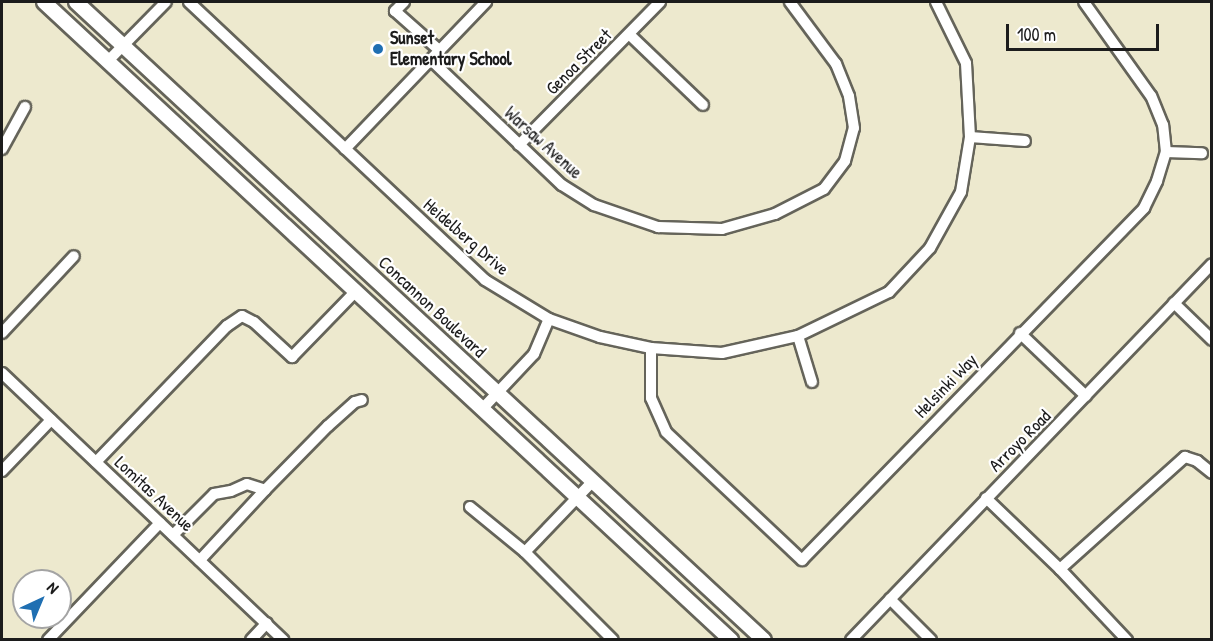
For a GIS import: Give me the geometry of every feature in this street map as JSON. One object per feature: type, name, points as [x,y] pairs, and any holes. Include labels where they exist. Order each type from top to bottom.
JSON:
[{"type":"main road","points":[[44,2],[107,63],[484,407],[577,498],[731,639]]},
{"type":"main road","name":"Concannon Boulevard","points":[[76,2],[764,639]]},
{"type":"street","points":[[107,63],[166,2]]},
{"type":"street","name":"Heidelberg Drive","points":[[189,2],[485,280],[549,319],[600,337],[651,348],[722,353],[798,336],[889,292],[930,248],[961,192],[970,137],[966,63],[936,2]]},
{"type":"street","points":[[404,2],[395,11],[440,51]]},
{"type":"street","points":[[345,149],[486,2]]},
{"type":"street","name":"Genoa Street","points":[[519,145],[630,35],[660,2]]},
{"type":"street","name":"Warsaw Avenue","points":[[431,60],[561,185],[594,205],[658,226],[722,229],[775,214],[824,189],[845,161],[854,128],[849,96],[836,64],[790,2]]},
{"type":"street","name":"Helsinki Way","points":[[651,348],[651,398],[666,432],[802,560],[1020,333],[1144,208],[1157,181],[1166,152],[1163,125],[1151,96],[1084,2]]},
{"type":"street","points":[[630,35],[703,105]]},
{"type":"street","points":[[2,149],[25,107]]},
{"type":"street","points":[[970,137],[1025,141]]},
{"type":"street","points":[[1166,152],[1202,153]]},
{"type":"street","points":[[2,333],[74,256]]},
{"type":"street","name":"Arroyo Road","points":[[851,639],[1212,264]]},
{"type":"street","points":[[96,462],[227,326],[242,316],[254,322],[292,357],[356,291]]},
{"type":"street","points":[[1174,303],[1212,340]]},
{"type":"street","points":[[484,407],[534,354],[549,319]]},
{"type":"street","points":[[1020,333],[1086,396]]},
{"type":"street","points":[[798,336],[812,382]]},
{"type":"street","name":"Lomitas Avenue","points":[[2,373],[283,639]]},
{"type":"street","points":[[200,560],[328,426],[355,402],[362,400]]},
{"type":"street","points":[[2,471],[51,420]]},
{"type":"street","points":[[1060,569],[1185,457],[1197,461],[1212,473]]},
{"type":"street","points":[[525,552],[593,482]]},
{"type":"street","points":[[173,535],[214,494],[231,491],[247,484],[265,490]]},
{"type":"street","points":[[986,498],[1060,569],[1127,639]]},
{"type":"street","points":[[470,507],[525,552],[614,639]]},
{"type":"street","points":[[48,639],[160,523]]},
{"type":"street","points":[[890,599],[931,639]]},
{"type":"street","points":[[251,639],[267,623]]},
{"type":"place","name":"Sunset Elementary School","points":[[378,49]]}]
